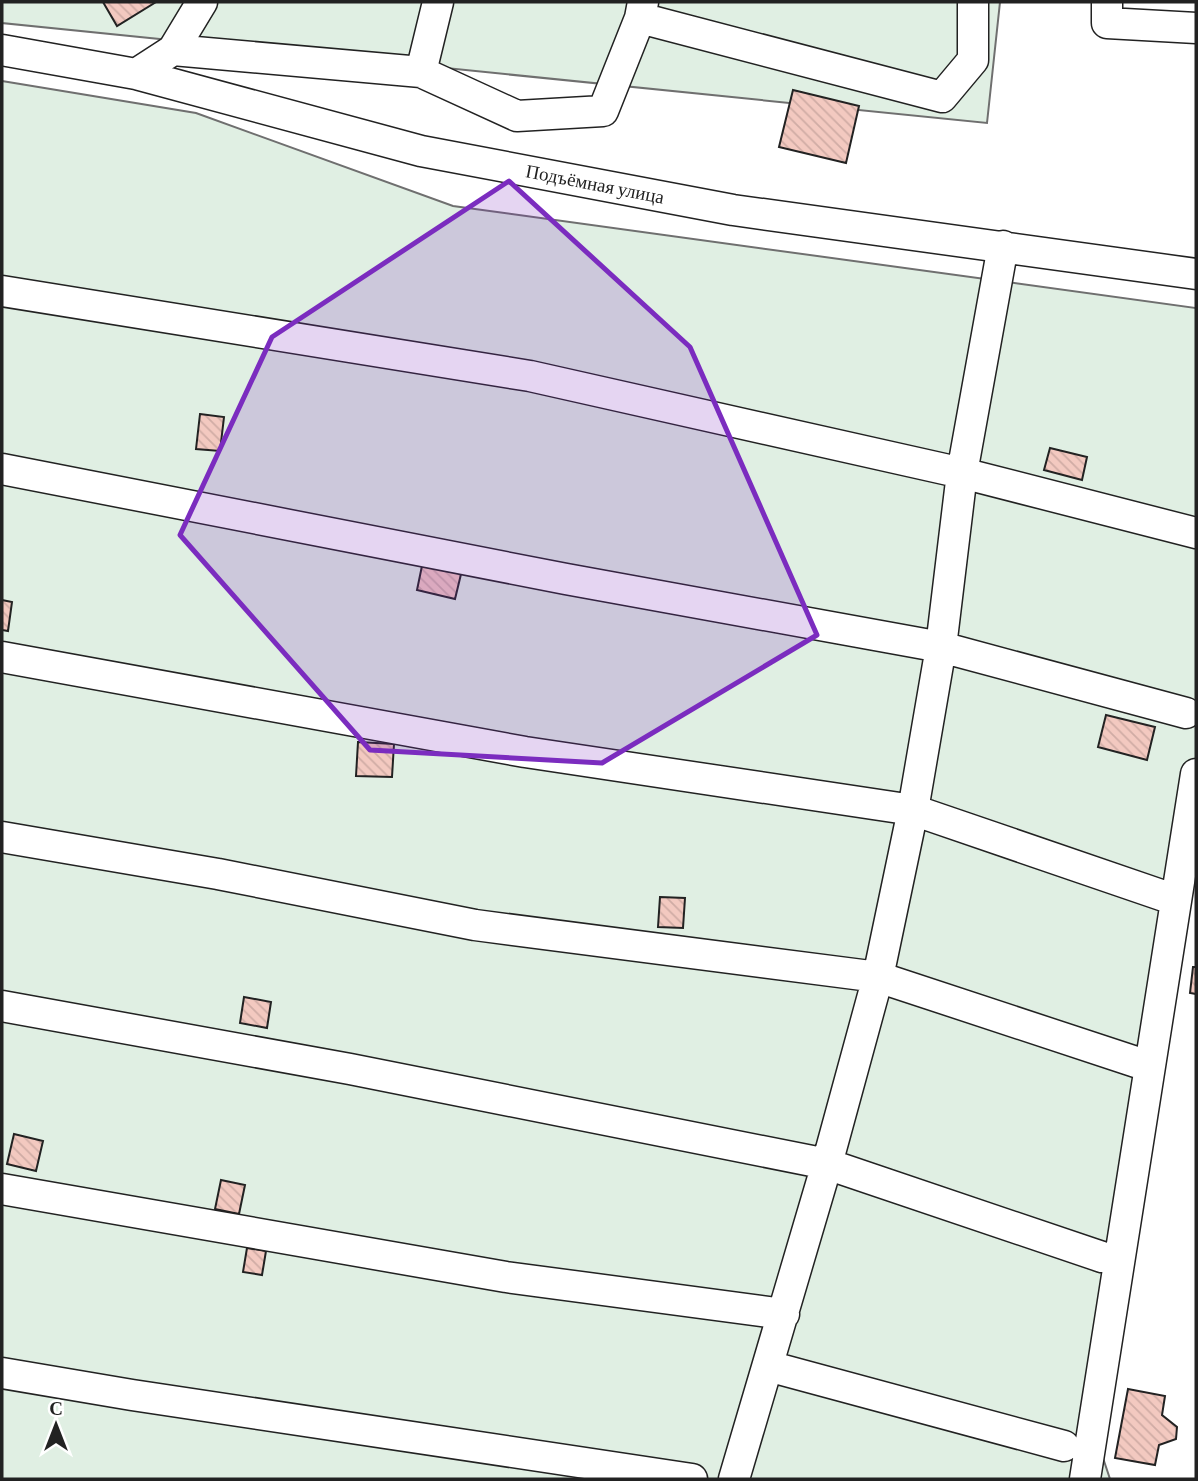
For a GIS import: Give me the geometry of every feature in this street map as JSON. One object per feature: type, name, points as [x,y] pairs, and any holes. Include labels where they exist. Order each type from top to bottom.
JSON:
[{"type":"street","points":[[136,75],[173,50],[202,2]]},
{"type":"street","points":[[421,72],[438,2]]},
{"type":"street","points":[[173,50],[421,72],[517,116],[603,111],[641,10],[942,97],[973,60],[973,2]]},
{"type":"street","points":[[1107,2],[1107,23],[1196,28]]},
{"type":"street","name":"Подъёмная улица","points":[[2,50],[136,75],[421,151],[733,210],[1196,274]]},
{"type":"street","points":[[734,1479],[784,1314],[878,977],[913,810],[941,647],[962,473],[1003,246]]},
{"type":"street","points":[[2,291],[530,376],[962,473],[1196,533]]},
{"type":"street","points":[[2,469],[566,579],[941,647],[1186,713]]},
{"type":"street","points":[[2,657],[525,752],[913,810],[1164,896]]},
{"type":"street","points":[[1085,1479],[1196,774]]},
{"type":"street","points":[[2,837],[218,874],[475,925],[878,977],[1142,1064]]},
{"type":"street","points":[[2,1006],[350,1069],[827,1164],[1102,1257]]},
{"type":"street","points":[[2,1189],[506,1277],[784,1314]]},
{"type":"street","points":[[768,1366],[1064,1446]]},
{"type":"street","points":[[2,1373],[692,1479]]},
{"type":"highlighted area","points":[[509,181],[690,347],[817,635],[602,763],[370,750],[180,535],[272,337]]},
{"type":"green space","points":[[2,2],[1000,2],[987,123],[2,23]]},
{"type":"green space","points":[[2,81],[196,113],[453,206],[1196,308],[1196,815],[1094,1431],[1110,1479],[2,1479]]},
{"type":"building","points":[[103,2],[156,2],[117,26]]},
{"type":"building","points":[[793,90],[859,106],[846,163],[779,147]]},
{"type":"building","points":[[200,414],[224,417],[220,451],[196,449]]},
{"type":"building","points":[[1050,448],[1087,457],[1082,480],[1044,470]]},
{"type":"building","points":[[423,561],[462,570],[455,599],[417,590]]},
{"type":"building","points":[[2,600],[12,602],[8,631],[2,630]]},
{"type":"building","points":[[1106,715],[1155,727],[1147,760],[1098,747]]},
{"type":"building","points":[[358,742],[394,744],[392,777],[356,776]]},
{"type":"building","points":[[660,897],[685,898],[683,928],[658,927]]},
{"type":"building","points":[[1193,967],[1196,967],[1196,994],[1190,993]]},
{"type":"building","points":[[244,997],[271,1002],[267,1028],[240,1023]]},
{"type":"building","points":[[14,1134],[43,1141],[36,1171],[7,1164]]},
{"type":"building","points":[[221,1180],[245,1185],[239,1214],[215,1209]]},
{"type":"building","points":[[247,1248],[266,1251],[262,1275],[243,1272]]},
{"type":"building","points":[[1128,1389],[1165,1396],[1162,1415],[1177,1427],[1176,1439],[1159,1445],[1155,1465],[1115,1458]]}]
